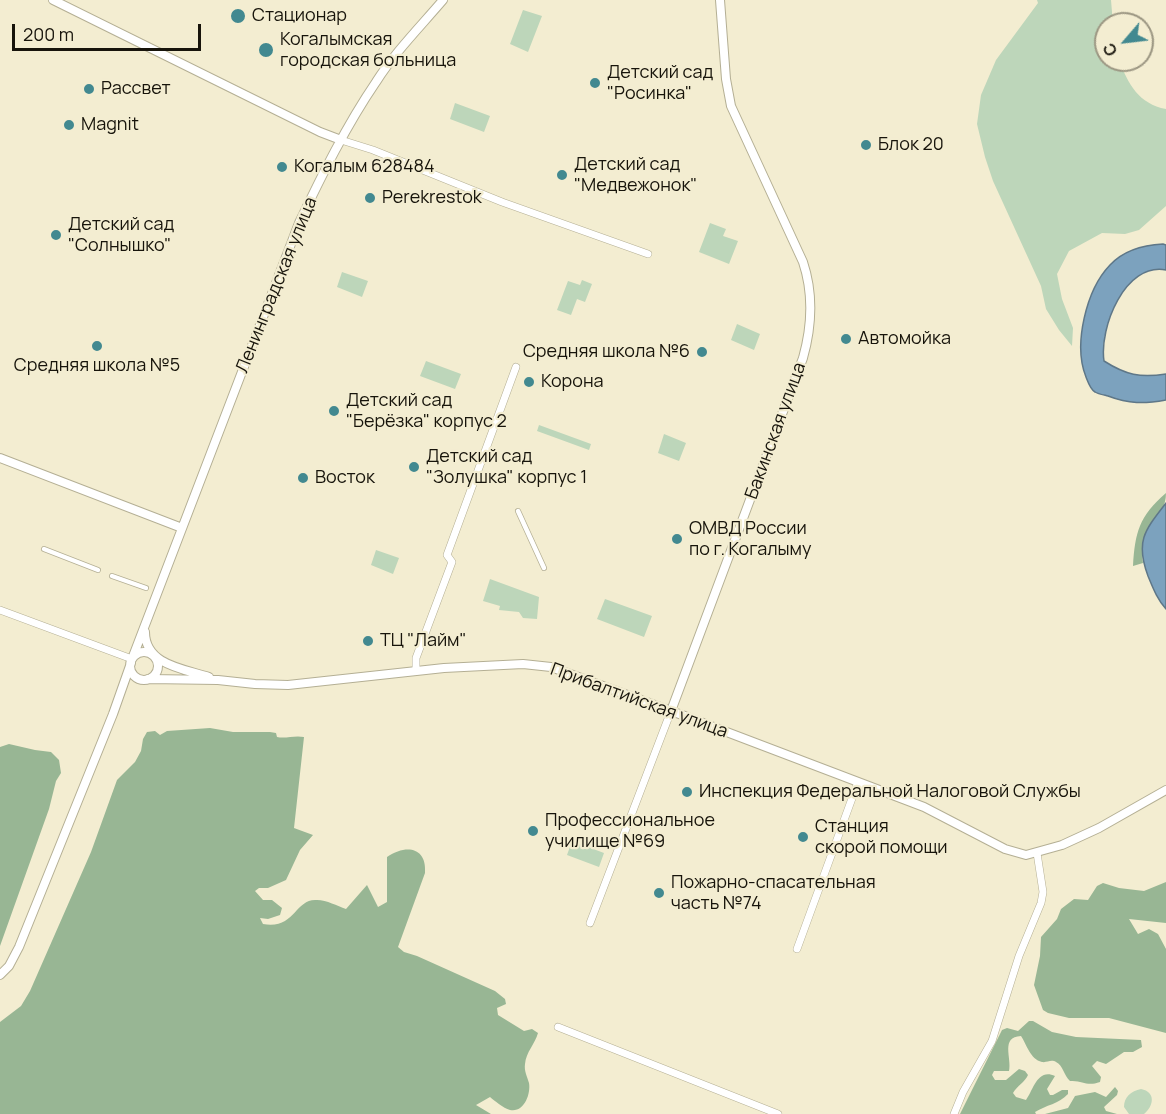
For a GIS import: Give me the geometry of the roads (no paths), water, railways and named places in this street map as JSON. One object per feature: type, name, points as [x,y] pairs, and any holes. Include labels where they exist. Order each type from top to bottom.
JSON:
[{"type":"street","points":[[53,0],[320,132],[379,152],[433,175],[648,254]]},
{"type":"street","name":"Ленинградская улица","points":[[182,528],[296,230],[341,140],[379,77],[443,0]]},
{"type":"street","name":"Бакинская улица","points":[[590,923],[802,358],[811,318],[810,288],[803,262],[731,106],[726,78],[720,0]]},
{"type":"street","points":[[416,670],[416,658],[452,562],[447,555],[516,368]]},
{"type":"street","points":[[0,458],[182,528],[113,714],[20,947],[9,966],[0,975]]},
{"type":"street","points":[[518,511],[544,568]]},
{"type":"street","points":[[44,549],[98,570]]},
{"type":"street","points":[[112,576],[146,588]]},
{"type":"street","points":[[0,610],[131,661]]},
{"type":"street","points":[[113,714],[130,685],[153,676],[157,670],[158,663],[146,644],[145,625]]},
{"type":"street","points":[[146,679],[134,675],[130,669],[131,661],[136,654],[143,652],[154,657]]},
{"type":"street","name":"Прибалтийская улица","points":[[154,657],[202,677],[255,684],[288,684],[416,670],[508,664],[537,665],[562,670],[937,812],[1011,852],[1026,855],[1037,854]]},
{"type":"street","name":"Прибалтийская улица","points":[[146,679],[202,677]]},
{"type":"street","points":[[797,949],[858,782]]},
{"type":"street","points":[[954,1114],[963,1092],[992,1041],[1019,956],[1041,903],[1043,892],[1037,854],[1062,845],[1116,819],[1166,790]]},
{"type":"street","points":[[558,1027],[778,1114]]},
{"type":"water","points":[[1166,245],[1166,270],[1151,270],[1138,276],[1118,300],[1106,332],[1104,361],[1119,370],[1134,374],[1148,376],[1166,374],[1166,400],[1130,402],[1096,393],[1090,387],[1086,377],[1081,350],[1084,318],[1094,289],[1110,265],[1121,256],[1141,247]]},
{"type":"water","points":[[1166,503],[1166,609],[1148,576],[1142,545],[1152,521]]},
{"type":"place","name":"Стационар","points":[[238,16]]},
{"type":"place","name":"Когалымская городская больница","points":[[266,50]]},
{"type":"place","name":"Детский сад \"Росинка\"","points":[[595,83]]},
{"type":"place","name":"Рассвет","points":[[89,89]]},
{"type":"place","name":"Magnit","points":[[69,125]]},
{"type":"place","name":"Блок 20","points":[[866,145]]},
{"type":"place","name":"Когалым 628484","points":[[282,167]]},
{"type":"place","name":"Детский сад \"Медвежонок\"","points":[[562,175]]},
{"type":"place","name":"Perekrestok","points":[[370,198]]},
{"type":"place","name":"Детский сад \"Солнышко\"","points":[[56,235]]},
{"type":"place","name":"Автомойка","points":[[846,339]]},
{"type":"place","name":"Средняя школа №5","points":[[97,346]]},
{"type":"place","name":"Средняя школа №6","points":[[702,352]]},
{"type":"place","name":"Корона","points":[[529,382]]},
{"type":"place","name":"Детский сад \"Берёзка\" корпус 2","points":[[334,411]]},
{"type":"place","name":"Детский сад \"Золушка\" корпус 1","points":[[414,467]]},
{"type":"place","name":"Восток","points":[[303,478]]},
{"type":"place","name":"ОМВД России по г. Когалыму","points":[[677,539]]},
{"type":"place","name":"ТЦ \"Лайм\"","points":[[368,641]]},
{"type":"place","name":"Инспекция Федеральной Налоговой Службы","points":[[687,792]]},
{"type":"place","name":"Профессиональное училище №69","points":[[533,831]]},
{"type":"place","name":"Станция скорой помощи","points":[[803,837]]},
{"type":"place","name":"Пожарно-спасательная часть №74","points":[[659,893]]}]
